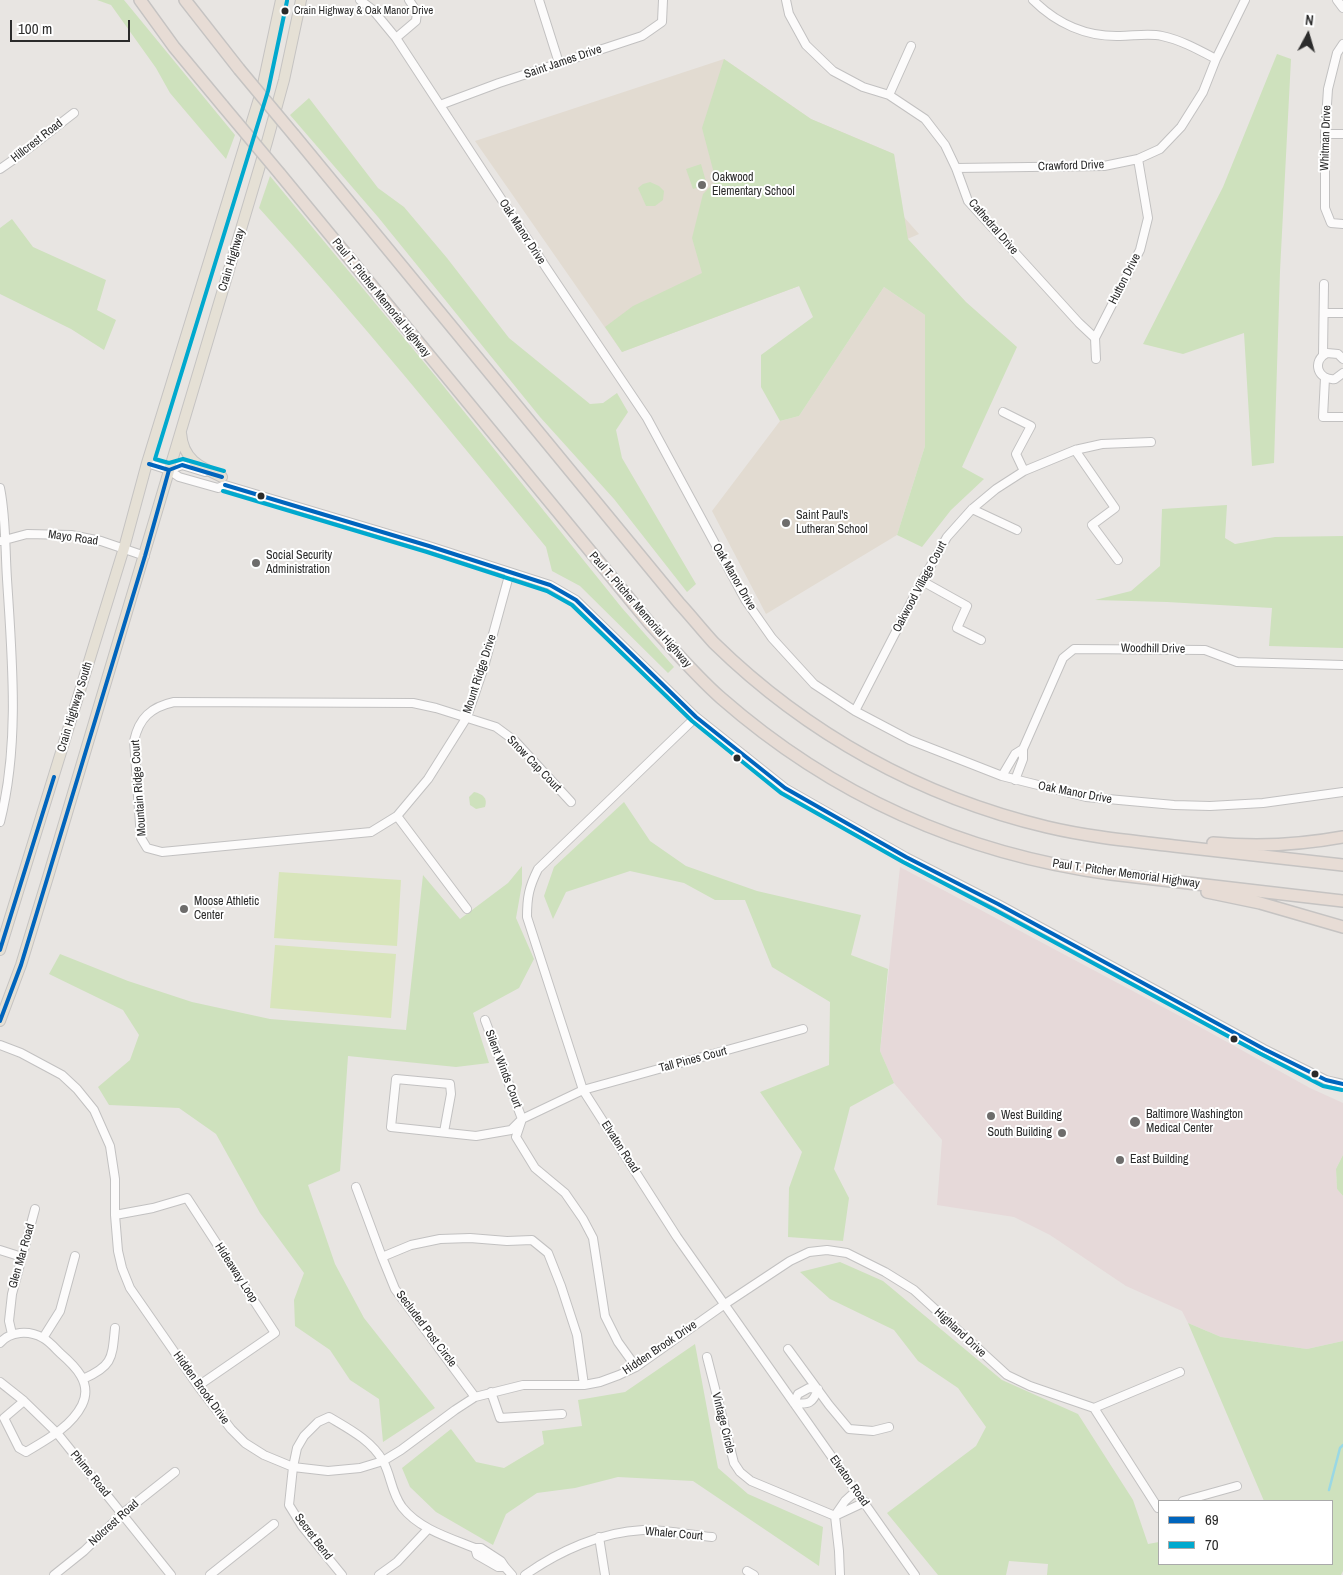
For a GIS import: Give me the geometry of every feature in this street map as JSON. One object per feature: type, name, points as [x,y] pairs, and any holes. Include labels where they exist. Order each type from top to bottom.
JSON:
[{"type":"highway","name":"Paul T. Pitcher Memorial Highway","points":[[140,0],[174,47],[651,625],[692,671],[758,729],[795,756],[836,782],[880,806],[980,846],[1040,862],[1111,874],[1343,901]]},
{"type":"highway","points":[[185,0],[239,69],[672,596],[713,642],[776,698],[810,723],[894,773],[989,811],[1082,834],[1343,865]]},
{"type":"highway","points":[[989,811],[1048,825],[1082,830],[1225,844],[1268,845],[1343,837]]},
{"type":"highway","points":[[1111,874],[1232,897],[1343,926]]},
{"type":"main road","name":"Crain Highway","points":[[147,463],[262,88],[280,0]]},
{"type":"main road","name":"Crain Highway","points":[[155,517],[270,133],[284,80],[301,0]]},
{"type":"main road","points":[[181,430],[185,451],[191,459],[223,481]]},
{"type":"main road","name":"Crain Highway South","points":[[0,950],[124,548],[147,463]]},
{"type":"main road","name":"Crain Highway South","points":[[0,1021],[21,965],[145,556],[155,517]]},
{"type":"street","name":"Oak Manor Drive","points":[[360,0],[373,10],[396,38],[647,418],[746,601],[772,638],[814,684],[855,711],[910,740],[1002,776],[1086,797],[1174,805],[1210,806],[1263,802],[1343,792]]},
{"type":"street","points":[[396,38],[416,21],[417,12],[409,0]]},
{"type":"street","points":[[539,0],[559,63]]},
{"type":"street","name":"Saint James Drive","points":[[440,105],[642,36],[662,22],[663,0]]},
{"type":"street","name":"Cathedral Drive","points":[[786,0],[789,14],[806,44],[833,71],[863,87],[889,95],[925,119],[946,145],[968,202],[1095,338]]},
{"type":"street","points":[[1033,0],[1046,13],[1071,27],[1093,34],[1117,36],[1161,35],[1190,45],[1216,59]]},
{"type":"street","name":"Crawford Drive","points":[[956,168],[1104,166],[1138,159],[1160,149],[1180,127],[1203,92],[1216,59],[1245,0]]},
{"type":"street","points":[[1336,0],[1343,8]]},
{"type":"street","name":"Whitman Drive","points":[[1343,44],[1337,53],[1328,89],[1325,134],[1325,208],[1332,223],[1343,224]]},
{"type":"street","points":[[889,95],[911,46]]},
{"type":"street","name":"Hillcrest Road","points":[[0,169],[24,154],[74,113]]},
{"type":"street","points":[[1325,134],[1343,134]]},
{"type":"street","name":"Hutton Drive","points":[[1095,338],[1140,250],[1148,218],[1138,159]]},
{"type":"street","points":[[1324,284],[1323,355],[1317,365],[1318,370],[1325,378],[1335,379],[1343,373]]},
{"type":"street","points":[[1324,313],[1343,314]]},
{"type":"street","points":[[1095,338],[1096,359]]},
{"type":"street","points":[[1323,355],[1332,352],[1338,354],[1343,359]]},
{"type":"street","points":[[1325,378],[1322,417],[1343,417]]},
{"type":"street","points":[[1003,412],[1031,426],[1016,454],[1024,471]]},
{"type":"street","name":"Oakwood Village Court","points":[[855,711],[922,581],[947,537],[972,510],[996,489],[1024,471],[1074,450],[1102,444],[1151,442]]},
{"type":"street","points":[[1074,450],[1115,508],[1092,525],[1118,560]]},
{"type":"street","points":[[147,463],[169,470],[179,477],[218,488],[223,481]]},
{"type":"street","points":[[169,470],[182,465],[223,481],[550,585],[576,600],[696,717],[785,788],[906,857],[998,904],[1264,1049],[1326,1080],[1343,1084]]},
{"type":"street","points":[[0,488],[2,541],[11,647],[12,723],[5,801],[0,822]]},
{"type":"street","points":[[972,510],[1017,530]]},
{"type":"street","name":"Mayo Road","points":[[2,541],[27,534],[54,534],[101,541],[145,556]]},
{"type":"street","name":"Mount Ridge Drive","points":[[397,816],[428,779],[467,717],[484,667],[510,572]]},
{"type":"street","points":[[922,581],[967,606],[957,628],[981,640]]},
{"type":"street","name":"Woodhill Drive","points":[[1015,780],[1023,759],[1023,749],[1063,658],[1074,649],[1205,650],[1237,662],[1343,665]]},
{"type":"street","name":"Mountain Ridge Court","points":[[397,816],[371,832],[162,852],[147,848],[141,838],[134,741],[137,726],[160,705],[174,702],[413,703],[467,717]]},
{"type":"street","name":"Snow Cap Court","points":[[467,717],[496,727],[515,741],[571,802]]},
{"type":"street","name":"Elvaton Road","points":[[696,717],[538,869],[529,886],[526,917],[583,1090],[677,1237],[915,1575]]},
{"type":"street","name":"Woodhill Drive","points":[[1002,776],[1015,754],[1023,749]]},
{"type":"street","points":[[397,816],[467,909]]},
{"type":"street","name":"Silent Winds Court","points":[[485,1020],[522,1119]]},
{"type":"street","name":"Tall Pines Court","points":[[444,1132],[451,1094],[450,1084],[396,1079],[392,1127],[476,1136],[512,1130],[522,1119],[583,1090],[803,1029]]},
{"type":"street","name":"Hidden Brook Drive","points":[[0,1045],[21,1053],[62,1075],[77,1089],[94,1110],[110,1146],[118,1250],[122,1268],[130,1288],[224,1422],[245,1443],[264,1455],[293,1467],[328,1471],[360,1468],[383,1461],[401,1450],[475,1397],[523,1385],[584,1385],[619,1375],[636,1367],[725,1304]]},
{"type":"street","points":[[522,1119],[516,1137],[535,1168],[565,1192],[583,1218],[593,1238],[605,1316],[618,1342],[636,1367]]},
{"type":"street","name":"Secluded Post Circle","points":[[356,1188],[395,1289],[475,1397]]},
{"type":"street","name":"Hideaway Loop","points":[[114,1215],[153,1208],[187,1198],[275,1333],[198,1386]]},
{"type":"street","name":"Glen Mar Road","points":[[12,1334],[9,1308],[35,1208]]},
{"type":"street","points":[[382,1257],[411,1244],[440,1239],[532,1240],[548,1253],[561,1286],[577,1335],[584,1385]]},
{"type":"street","points":[[0,1250],[22,1257]]},
{"type":"street","name":"Highland Drive","points":[[725,1304],[790,1261],[809,1252],[827,1250],[847,1254],[885,1272],[914,1290],[1007,1375],[1030,1386],[1094,1408]]},
{"type":"street","points":[[43,1338],[60,1312],[75,1256]]},
{"type":"street","points":[[83,1379],[99,1372],[107,1363],[113,1347],[115,1328]]},
{"type":"street","points":[[0,1343],[12,1334],[31,1334],[43,1338],[76,1366],[83,1379],[85,1399],[81,1407],[57,1433],[26,1452],[18,1448],[4,1418],[24,1401]]},
{"type":"street","points":[[788,1349],[849,1429],[873,1432],[889,1427]]},
{"type":"street","name":"Vintage Circle","points":[[707,1357],[734,1464],[740,1472],[751,1481],[834,1516]]},
{"type":"street","points":[[1158,1508],[1094,1408],[1180,1372]]},
{"type":"street","name":"Phirne Road","points":[[0,1382],[24,1401],[57,1433],[171,1575]]},
{"type":"street","points":[[809,1388],[818,1389],[815,1398],[805,1404],[794,1403],[798,1394],[809,1388]]},
{"type":"street","points":[[491,1392],[500,1418],[562,1414]]},
{"type":"street","name":"Secret Bend","points":[[342,1575],[302,1526],[289,1505],[297,1448],[304,1436],[318,1422],[329,1417],[365,1440],[383,1461]]},
{"type":"street","points":[[383,1461],[391,1486],[403,1507],[428,1529],[475,1548],[481,1548],[501,1561],[512,1575]]},
{"type":"street","name":"Nolcrest Road","points":[[54,1575],[84,1551],[122,1514],[176,1472]]},
{"type":"street","points":[[1187,1500],[1237,1486]]},
{"type":"street","points":[[840,1575],[834,1516],[845,1501],[856,1491]]},
{"type":"street","points":[[834,1516],[864,1502]]},
{"type":"street","points":[[210,1575],[274,1524]]},
{"type":"street","points":[[379,1575],[397,1562],[428,1529]]},
{"type":"street","name":"Whaler Court","points":[[526,1575],[535,1568],[585,1542],[599,1538],[643,1530],[712,1537]]},
{"type":"street","points":[[599,1538],[605,1575]]},
{"type":"shaded area","name":"Oakwood Elementary School","points":[[724,59],[811,119],[894,154],[903,216],[919,234],[799,286],[622,352],[475,141]]},
{"type":"shaded area","points":[[884,287],[925,315],[925,446],[897,535],[766,614],[712,511],[780,421],[799,416]]},
{"type":"shaded area","name":"Baltimore Washington Medical Center","points":[[900,867],[1191,1022],[1310,1088],[1343,1103],[1343,1155],[1336,1169],[1337,1189],[1343,1196],[1343,1341],[1307,1349],[1221,1337],[1188,1323],[1182,1311],[1126,1286],[1050,1235],[1014,1217],[937,1205],[942,1140],[894,1083],[880,1051]]},
{"type":"green space","points":[[97,0],[124,0],[235,135],[226,159],[170,93],[156,68],[111,5]]},
{"type":"green space","points":[[1277,54],[1291,59],[1280,271],[1274,463],[1252,466],[1244,333],[1183,354],[1143,344],[1223,187]]},
{"type":"green space","points":[[724,59],[811,119],[894,154],[908,239],[966,302],[1017,347],[962,467],[984,479],[951,510],[922,547],[897,535],[925,446],[925,315],[884,287],[799,416],[780,421],[761,387],[761,355],[813,317],[799,286],[622,352],[605,327],[633,306],[702,273],[692,238],[703,194],[716,181],[702,128]]},
{"type":"green space","points":[[309,98],[378,188],[404,207],[447,258],[509,338],[590,404],[603,403],[617,393],[628,412],[616,430],[622,458],[696,584],[687,592],[614,499],[540,417],[378,217],[290,115]]},
{"type":"green space","points":[[701,164],[707,185],[693,189],[686,169]]},
{"type":"green space","points":[[270,176],[437,378],[622,608],[674,667],[668,673],[580,586],[552,571],[546,547],[369,334],[259,208]]},
{"type":"green space","points":[[650,182],[659,186],[664,191],[663,200],[655,206],[646,206],[638,188]]},
{"type":"green space","points":[[12,219],[33,247],[106,280],[97,310],[116,320],[104,350],[71,329],[0,294],[0,228]]},
{"type":"green space","points":[[1227,505],[1225,538],[1235,544],[1275,537],[1343,536],[1343,648],[1269,646],[1272,608],[1095,600],[1131,591],[1160,566],[1162,509]]},
{"type":"green space","points":[[474,792],[484,797],[486,801],[485,807],[476,809],[470,805],[469,797]]},
{"type":"green space","points":[[624,802],[650,841],[686,866],[757,891],[861,915],[851,955],[888,969],[880,1051],[894,1083],[850,1107],[834,1169],[849,1198],[843,1241],[788,1237],[789,1188],[802,1152],[760,1092],[829,1065],[830,1002],[772,967],[745,900],[715,900],[684,883],[630,871],[566,892],[553,919],[544,896],[554,867]]},
{"type":"green space","points":[[522,866],[522,884],[516,918],[534,959],[519,988],[473,1013],[489,1063],[456,1067],[348,1056],[340,1171],[308,1185],[335,1264],[364,1318],[435,1408],[383,1442],[379,1399],[350,1380],[330,1350],[295,1326],[294,1300],[304,1273],[260,1213],[216,1134],[179,1108],[109,1105],[98,1087],[130,1060],[139,1035],[123,1010],[49,974],[60,954],[128,981],[192,1002],[270,1019],[406,1030],[423,875],[460,919],[508,883]]},
{"type":"green space","points":[[279,872],[401,880],[397,946],[274,938]]},
{"type":"green space","points":[[275,945],[396,954],[391,1018],[270,1008]]},
{"type":"green space","points":[[1343,1155],[1343,1196],[1337,1189],[1336,1169]]},
{"type":"green space","points":[[840,1262],[883,1281],[1002,1380],[1078,1414],[1133,1500],[1148,1544],[1158,1542],[1158,1565],[1333,1565],[1333,1500],[1264,1500],[1188,1323],[1221,1337],[1307,1349],[1343,1341],[1343,1571],[1341,1575],[1047,1575],[1048,1564],[1009,1561],[1006,1575],[938,1575],[887,1513],[976,1446],[986,1427],[958,1388],[918,1361],[894,1330],[830,1299],[800,1272]]},
{"type":"green space","points":[[695,1344],[718,1468],[748,1494],[823,1527],[819,1566],[693,1481],[618,1477],[575,1488],[537,1493],[506,1514],[493,1545],[436,1512],[410,1487],[402,1468],[451,1429],[476,1462],[504,1468],[544,1444],[542,1431],[582,1426],[578,1400],[625,1392]]},
{"type":"waterway","points":[[1329,1490],[1340,1448],[1343,1445]]},
{"type":"transit line","name":"70","points":[[224,471],[183,459],[169,463],[155,459],[268,91],[287,1]]},
{"type":"transit line","name":"69","points":[[149,464],[169,470],[182,465],[222,477]]},
{"type":"transit line","name":"69","points":[[0,1021],[21,965],[145,556],[169,470]]},
{"type":"transit line","name":"69","points":[[225,485],[429,546],[550,585],[576,600],[696,717],[785,788],[906,857],[998,904],[1264,1049],[1326,1080],[1343,1084]]},
{"type":"transit line","name":"70","points":[[223,491],[427,552],[547,591],[572,605],[692,721],[781,793],[903,862],[1261,1054],[1323,1086],[1342,1090]]},
{"type":"transit line","name":"69","points":[[0,950],[54,777]]},
{"type":"place","name":"Crain Highway & Oak Manor Drive","points":[[285,11]]},
{"type":"place","name":"Oakwood Elementary School","points":[[702,185]]},
{"type":"place","name":"Saint Paul's Lutheran School","points":[[786,523]]},
{"type":"place","name":"Social Security Administration","points":[[256,563]]},
{"type":"place","name":"Moose Athletic Center","points":[[184,909]]},
{"type":"place","name":"West Building","points":[[991,1116]]},
{"type":"place","name":"Baltimore Washington Medical Center","points":[[1135,1122]]},
{"type":"place","name":"South Building","points":[[1062,1133]]},
{"type":"place","name":"East Building","points":[[1120,1160]]}]
